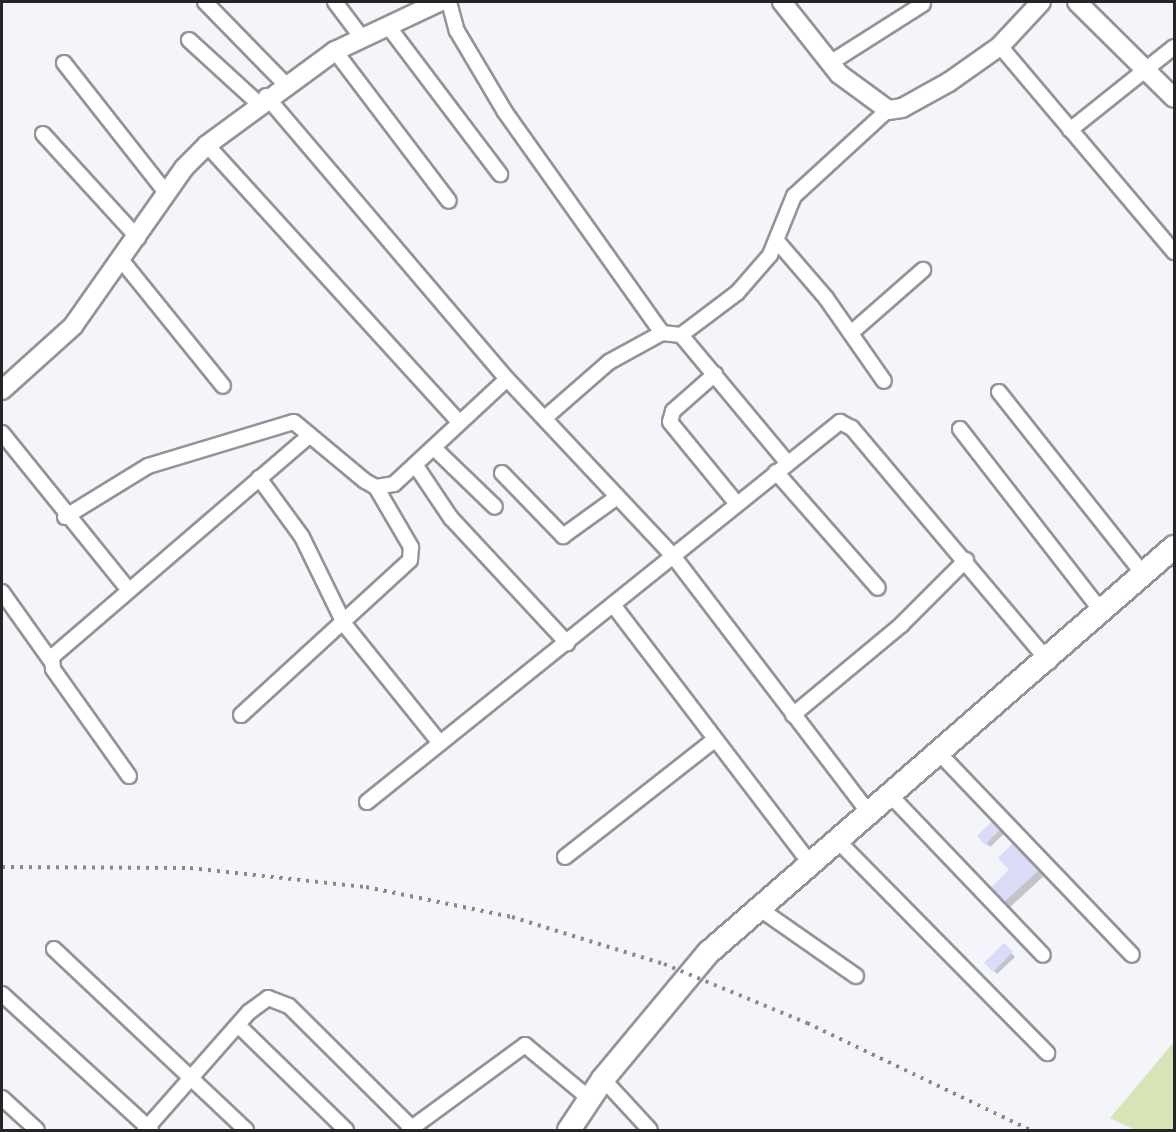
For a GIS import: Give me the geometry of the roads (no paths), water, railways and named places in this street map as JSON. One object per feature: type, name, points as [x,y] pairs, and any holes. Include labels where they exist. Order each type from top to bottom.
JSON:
[{"type":"main road","points":[[569,1131],[603,1079],[686,976],[869,813],[1049,662],[1174,547]]},
{"type":"street","points":[[205,2],[284,83]]},
{"type":"street","points":[[335,2],[362,38]]},
{"type":"street","points":[[4,382],[73,326],[123,262],[167,194],[207,145],[284,83],[335,51],[439,2]]},
{"type":"street","points":[[449,2],[457,31],[505,112],[662,333]]},
{"type":"street","points":[[782,2],[830,63],[888,110]]},
{"type":"street","points":[[546,417],[609,362],[662,333],[681,335],[737,293],[777,241],[794,196],[888,110],[917,101],[1000,46],[1041,2]]},
{"type":"street","points":[[1077,2],[1174,98]]},
{"type":"street","points":[[830,63],[923,4]]},
{"type":"street","points":[[388,26],[500,174]]},
{"type":"street","points":[[189,40],[262,100],[507,379],[546,417],[674,557],[869,813]]},
{"type":"street","points":[[1000,46],[1174,252]]},
{"type":"street","points":[[1070,130],[1143,69],[1174,47]]},
{"type":"street","points":[[335,51],[449,201]]},
{"type":"street","points":[[64,63],[167,194]]},
{"type":"street","points":[[43,134],[138,238]]},
{"type":"street","points":[[207,145],[459,422]]},
{"type":"street","points":[[777,241],[851,333],[884,381]]},
{"type":"street","points":[[123,262],[223,386]]},
{"type":"street","points":[[851,333],[923,270]]},
{"type":"street","points":[[681,335],[788,462]]},
{"type":"street","points":[[715,374],[673,411],[670,422],[737,504]]},
{"type":"street","points":[[376,487],[394,484],[416,466],[459,422],[507,379]]},
{"type":"street","points":[[999,392],[1143,574]]},
{"type":"street","points":[[65,516],[163,460],[294,422],[376,487],[412,552],[399,573],[345,625],[241,715]]},
{"type":"street","points":[[367,802],[439,742],[614,606],[831,427],[846,424],[966,560],[1049,662]]},
{"type":"street","points":[[960,429],[1102,612]]},
{"type":"street","points":[[2,433],[65,516],[128,589]]},
{"type":"street","points":[[51,661],[128,589],[310,435]]},
{"type":"street","points":[[435,448],[495,507]]},
{"type":"street","points":[[416,466],[451,518],[567,643]]},
{"type":"street","points":[[776,472],[878,588]]},
{"type":"street","points":[[502,473],[563,536],[617,497]]},
{"type":"street","points":[[259,478],[302,537],[345,625],[439,742]]},
{"type":"street","points":[[793,715],[901,625],[966,560]]},
{"type":"street","points":[[2,592],[129,776]]},
{"type":"street","points":[[614,606],[811,865]]},
{"type":"street","points":[[565,857],[714,740]]},
{"type":"street","points":[[939,753],[1132,955]]},
{"type":"street","points":[[890,795],[1043,955]]},
{"type":"street","points":[[838,841],[1047,1053]]},
{"type":"street","points":[[760,909],[856,976]]},
{"type":"street","points":[[54,949],[189,1081],[246,1131]]},
{"type":"street","points":[[2,994],[148,1130],[238,1025],[268,998],[289,1006],[412,1130],[525,1045],[590,1099]]},
{"type":"street","points":[[238,1025],[346,1131]]},
{"type":"street","points":[[603,1079],[650,1131]]},
{"type":"street","points":[[2,1098],[37,1131]]},
{"type":"railway","points":[[2,867],[190,868],[366,887],[512,917],[664,964],[807,1023],[1030,1130]]}]
